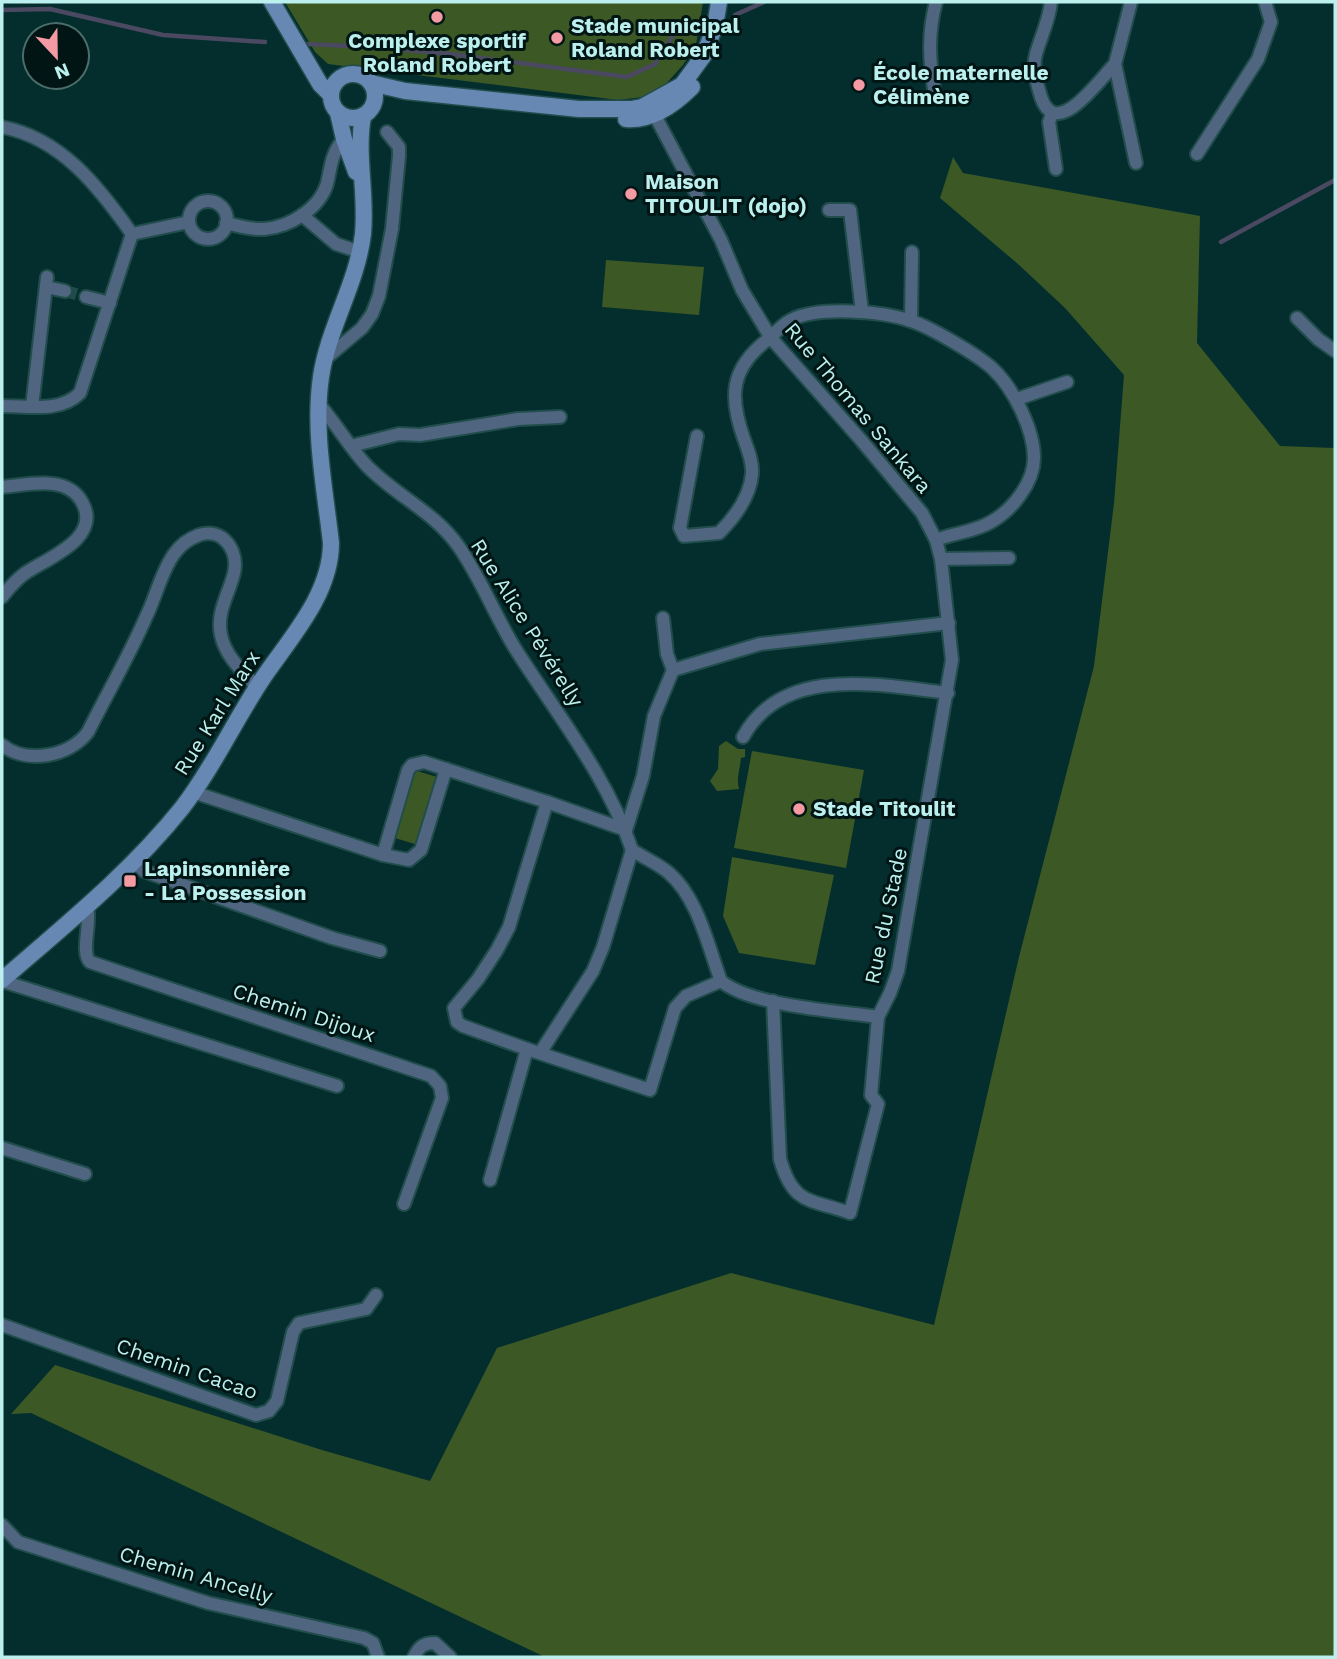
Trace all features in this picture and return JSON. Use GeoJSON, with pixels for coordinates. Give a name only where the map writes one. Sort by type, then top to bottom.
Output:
{"type":"FeatureCollection","features":[{"type":"Feature","properties":{"kind":"main road"},"geometry":{"type":"LineString","coordinates":[[272,2],[310,67],[333,88],[332,105],[338,113],[344,139],[362,183]]}},
{"type":"Feature","properties":{"kind":"main road"},"geometry":{"type":"LineString","coordinates":[[652,109],[682,85],[704,55],[715,26],[719,2]]}},
{"type":"Feature","properties":{"kind":"main road"},"geometry":{"type":"LineString","coordinates":[[333,88],[347,75],[354,74],[371,83],[405,91],[579,109],[631,120],[681,98],[697,82],[709,62],[722,30],[727,2]]}},
{"type":"Feature","properties":{"kind":"main road"},"geometry":{"type":"LineString","coordinates":[[338,113],[351,118],[368,113],[374,102],[371,83]]}},
{"type":"Feature","properties":{"kind":"main road"},"geometry":{"type":"LineString","coordinates":[[374,102],[405,91]]}},
{"type":"Feature","properties":{"kind":"main road","name":"Rue Karl Marx"},"geometry":{"type":"LineString","coordinates":[[2,980],[135,863],[193,792],[257,687],[315,601],[331,561],[318,403],[324,360],[356,272],[360,253],[364,215],[359,150],[363,116]]}},
{"type":"Feature","properties":{"kind":"street"},"geometry":{"type":"LineString","coordinates":[[934,89],[929,51],[936,2]]}},
{"type":"Feature","properties":{"kind":"street"},"geometry":{"type":"LineString","coordinates":[[1051,2],[1050,14],[1035,55],[1035,71],[1045,109],[1059,115],[1069,110],[1115,64]]}},
{"type":"Feature","properties":{"kind":"street"},"geometry":{"type":"LineString","coordinates":[[1131,2],[1115,64],[1136,163]]}},
{"type":"Feature","properties":{"kind":"street"},"geometry":{"type":"LineString","coordinates":[[1197,154],[1258,59],[1271,22],[1265,2]]}},
{"type":"Feature","properties":{"kind":"street","name":"Rue Thomas Sankara"},"geometry":{"type":"LineString","coordinates":[[652,109],[721,240],[742,290],[771,338],[922,513],[936,540],[941,559],[949,623]]}},
{"type":"Feature","properties":{"kind":"street"},"geometry":{"type":"LineString","coordinates":[[1052,114],[1049,122],[1056,169]]}},
{"type":"Feature","properties":{"kind":"street"},"geometry":{"type":"LineString","coordinates":[[2,127],[22,131],[58,150],[89,178],[132,234]]}},
{"type":"Feature","properties":{"kind":"street"},"geometry":{"type":"LineString","coordinates":[[324,360],[362,328],[372,314],[379,296],[392,229],[399,156],[399,147],[387,132]]}},
{"type":"Feature","properties":{"kind":"street"},"geometry":{"type":"LineString","coordinates":[[226,223],[262,229],[278,227],[302,215],[321,197],[332,155],[344,139]]}},
{"type":"Feature","properties":{"kind":"street"},"geometry":{"type":"LineString","coordinates":[[213,202],[221,206],[226,214],[226,223],[218,236],[203,238],[196,235],[189,222],[190,213],[196,205],[213,202]]}},
{"type":"Feature","properties":{"kind":"street"},"geometry":{"type":"LineString","coordinates":[[829,210],[850,210],[862,312]]}},
{"type":"Feature","properties":{"kind":"street"},"geometry":{"type":"LineString","coordinates":[[302,215],[315,229],[336,244],[360,253]]}},
{"type":"Feature","properties":{"kind":"street"},"geometry":{"type":"LineString","coordinates":[[132,234],[189,222]]}},
{"type":"Feature","properties":{"kind":"street"},"geometry":{"type":"LineString","coordinates":[[2,406],[61,405],[72,401],[80,393],[132,234]]}},
{"type":"Feature","properties":{"kind":"street"},"geometry":{"type":"LineString","coordinates":[[911,321],[912,252]]}},
{"type":"Feature","properties":{"kind":"street"},"geometry":{"type":"LineString","coordinates":[[32,407],[47,282],[65,291]]}},
{"type":"Feature","properties":{"kind":"street"},"geometry":{"type":"LineString","coordinates":[[86,297],[110,303]]}},
{"type":"Feature","properties":{"kind":"street"},"geometry":{"type":"LineString","coordinates":[[697,436],[680,528],[684,536],[719,533],[728,524],[750,486],[751,458],[737,418],[735,391],[744,361],[790,320],[825,312],[862,312],[911,321],[993,369],[1017,399],[1034,458],[1031,476],[1023,490],[1014,503],[993,521],[970,531],[936,540]]}},
{"type":"Feature","properties":{"kind":"street"},"geometry":{"type":"LineString","coordinates":[[1297,318],[1335,351]]}},
{"type":"Feature","properties":{"kind":"street"},"geometry":{"type":"LineString","coordinates":[[1017,399],[1067,382]]}},
{"type":"Feature","properties":{"kind":"street","name":"Rue Alice Pévérelly"},"geometry":{"type":"LineString","coordinates":[[318,403],[368,467],[421,508],[441,526],[458,547],[503,630],[591,764],[626,830],[632,850]]}},
{"type":"Feature","properties":{"kind":"street"},"geometry":{"type":"LineString","coordinates":[[351,446],[399,434],[420,435],[518,419],[560,417]]}},
{"type":"Feature","properties":{"kind":"street"},"geometry":{"type":"LineString","coordinates":[[2,487],[52,482],[71,489],[82,500],[85,521],[80,534],[69,547],[12,583],[2,597]]}},
{"type":"Feature","properties":{"kind":"street"},"geometry":{"type":"LineString","coordinates":[[2,744],[22,754],[47,755],[67,750],[80,743],[146,618],[170,559],[179,547],[190,539],[206,533],[220,535],[230,544],[234,557],[234,572],[221,612],[221,638],[238,667],[257,687]]}},
{"type":"Feature","properties":{"kind":"street"},"geometry":{"type":"LineString","coordinates":[[941,559],[1009,558]]}},
{"type":"Feature","properties":{"kind":"street"},"geometry":{"type":"LineString","coordinates":[[383,855],[408,770],[412,765],[424,762],[626,830],[643,776],[654,716],[673,670],[667,654],[663,618]]}},
{"type":"Feature","properties":{"kind":"street"},"geometry":{"type":"LineString","coordinates":[[673,670],[760,644],[949,623]]}},
{"type":"Feature","properties":{"kind":"street","name":"Rue du Stade"},"geometry":{"type":"LineString","coordinates":[[721,981],[728,987],[774,1002],[878,1017],[898,971],[952,660],[949,623]]}},
{"type":"Feature","properties":{"kind":"street"},"geometry":{"type":"LineString","coordinates":[[743,737],[753,720],[768,707],[793,693],[817,686],[867,684],[947,693]]}},
{"type":"Feature","properties":{"kind":"street"},"geometry":{"type":"LineString","coordinates":[[193,792],[383,855],[409,859],[421,850],[446,769]]}},
{"type":"Feature","properties":{"kind":"street"},"geometry":{"type":"LineString","coordinates":[[490,1180],[533,1051],[593,971],[603,947],[632,850],[670,874],[684,892],[697,916],[721,981],[686,996],[675,1008],[650,1090],[533,1051],[463,1027],[457,1022],[454,1008],[457,1002],[477,980],[509,927],[547,802]]}},
{"type":"Feature","properties":{"kind":"street"},"geometry":{"type":"LineString","coordinates":[[135,863],[144,871],[332,938],[380,951]]}},
{"type":"Feature","properties":{"kind":"street","name":"Chemin Dijoux"},"geometry":{"type":"LineString","coordinates":[[87,905],[90,920],[85,952],[90,962],[431,1076],[440,1086],[442,1098],[404,1203]]}},
{"type":"Feature","properties":{"kind":"street","name":"Rue Karl Marx"},"geometry":{"type":"LineString","coordinates":[[2,980],[337,1086]]}},
{"type":"Feature","properties":{"kind":"street"},"geometry":{"type":"LineString","coordinates":[[774,1002],[779,1159],[785,1179],[800,1196],[850,1213],[878,1104],[870,1095],[878,1017]]}},
{"type":"Feature","properties":{"kind":"street"},"geometry":{"type":"LineString","coordinates":[[2,1148],[85,1174]]}},
{"type":"Feature","properties":{"kind":"street","name":"Chemin Cacao"},"geometry":{"type":"LineString","coordinates":[[2,1325],[256,1415],[269,1411],[277,1401],[293,1332],[299,1323],[366,1309],[376,1295]]}},
{"type":"Feature","properties":{"kind":"street","name":"Chemin Ancelly"},"geometry":{"type":"LineString","coordinates":[[2,1525],[18,1542],[208,1603],[364,1638],[373,1643],[378,1657]]}},
{"type":"Feature","properties":{"kind":"street"},"geometry":{"type":"LineString","coordinates":[[414,1657],[419,1647],[428,1643],[435,1643],[450,1657]]}},
{"type":"Feature","properties":{"kind":"green space"},"geometry":{"type":"Polygon","coordinates":[[[285,2],[703,2],[696,45],[683,65],[664,86],[643,97],[618,100],[328,64],[315,52],[285,2]]]}},
{"type":"Feature","properties":{"kind":"green space"},"geometry":{"type":"Polygon","coordinates":[[[953,157],[963,173],[1200,216],[1197,343],[1280,446],[1335,448],[1335,1657],[545,1657],[31,1413],[11,1414],[55,1365],[322,1450],[430,1481],[497,1348],[731,1273],[934,1325],[1019,957],[1094,666],[1114,503],[1124,375],[1065,308],[940,198],[953,157]]]}},
{"type":"Feature","properties":{"kind":"green space"},"geometry":{"type":"Polygon","coordinates":[[[606,260],[704,267],[699,315],[602,307],[606,260]]]}},
{"type":"Feature","properties":{"kind":"green space"},"geometry":{"type":"Polygon","coordinates":[[[726,741],[738,749],[745,749],[745,757],[741,758],[739,789],[717,791],[710,781],[718,769],[719,746],[726,741]]]}},
{"type":"Feature","properties":{"kind":"green space","name":"Stade Titoulit"},"geometry":{"type":"Polygon","coordinates":[[[752,751],[864,770],[846,868],[734,848],[752,751]]]}},
{"type":"Feature","properties":{"kind":"green space"},"geometry":{"type":"Polygon","coordinates":[[[414,770],[437,777],[418,845],[395,838],[414,770]]]}},
{"type":"Feature","properties":{"kind":"green space"},"geometry":{"type":"Polygon","coordinates":[[[732,857],[834,875],[815,965],[739,953],[723,916],[732,857]]]}},
{"type":"Feature","properties":{"kind":"waterway"},"geometry":{"type":"LineString","coordinates":[[735,15],[764,2]]}},
{"type":"Feature","properties":{"kind":"waterway"},"geometry":{"type":"LineString","coordinates":[[2,10],[50,9],[163,35],[265,42]]}},
{"type":"Feature","properties":{"kind":"waterway"},"geometry":{"type":"LineString","coordinates":[[306,44],[450,54],[627,77],[655,64],[674,34],[692,22]]}},
{"type":"Feature","properties":{"kind":"waterway"},"geometry":{"type":"LineString","coordinates":[[1221,242],[1335,180]]}},
{"type":"Feature","properties":{"kind":"tunnel"},"geometry":{"type":"LineString","coordinates":[[65,291],[86,297]]}},
{"type":"Feature","properties":{"kind":"place","name":"Complexe sportif Roland Robert"},"geometry":{"type":"Point","coordinates":[437,17]}},
{"type":"Feature","properties":{"kind":"place","name":"Stade municipal Roland Robert"},"geometry":{"type":"Point","coordinates":[557,38]}},
{"type":"Feature","properties":{"kind":"place","name":"École maternelle Célimène"},"geometry":{"type":"Point","coordinates":[859,85]}},
{"type":"Feature","properties":{"kind":"place","name":"Maison TITOULIT (dojo)"},"geometry":{"type":"Point","coordinates":[631,194]}},
{"type":"Feature","properties":{"kind":"place","name":"Stade Titoulit"},"geometry":{"type":"Point","coordinates":[799,809]}},
{"type":"Feature","properties":{"kind":"place","name":"Lapinsonnière - La Possession"},"geometry":{"type":"Point","coordinates":[130,881]}}]}
